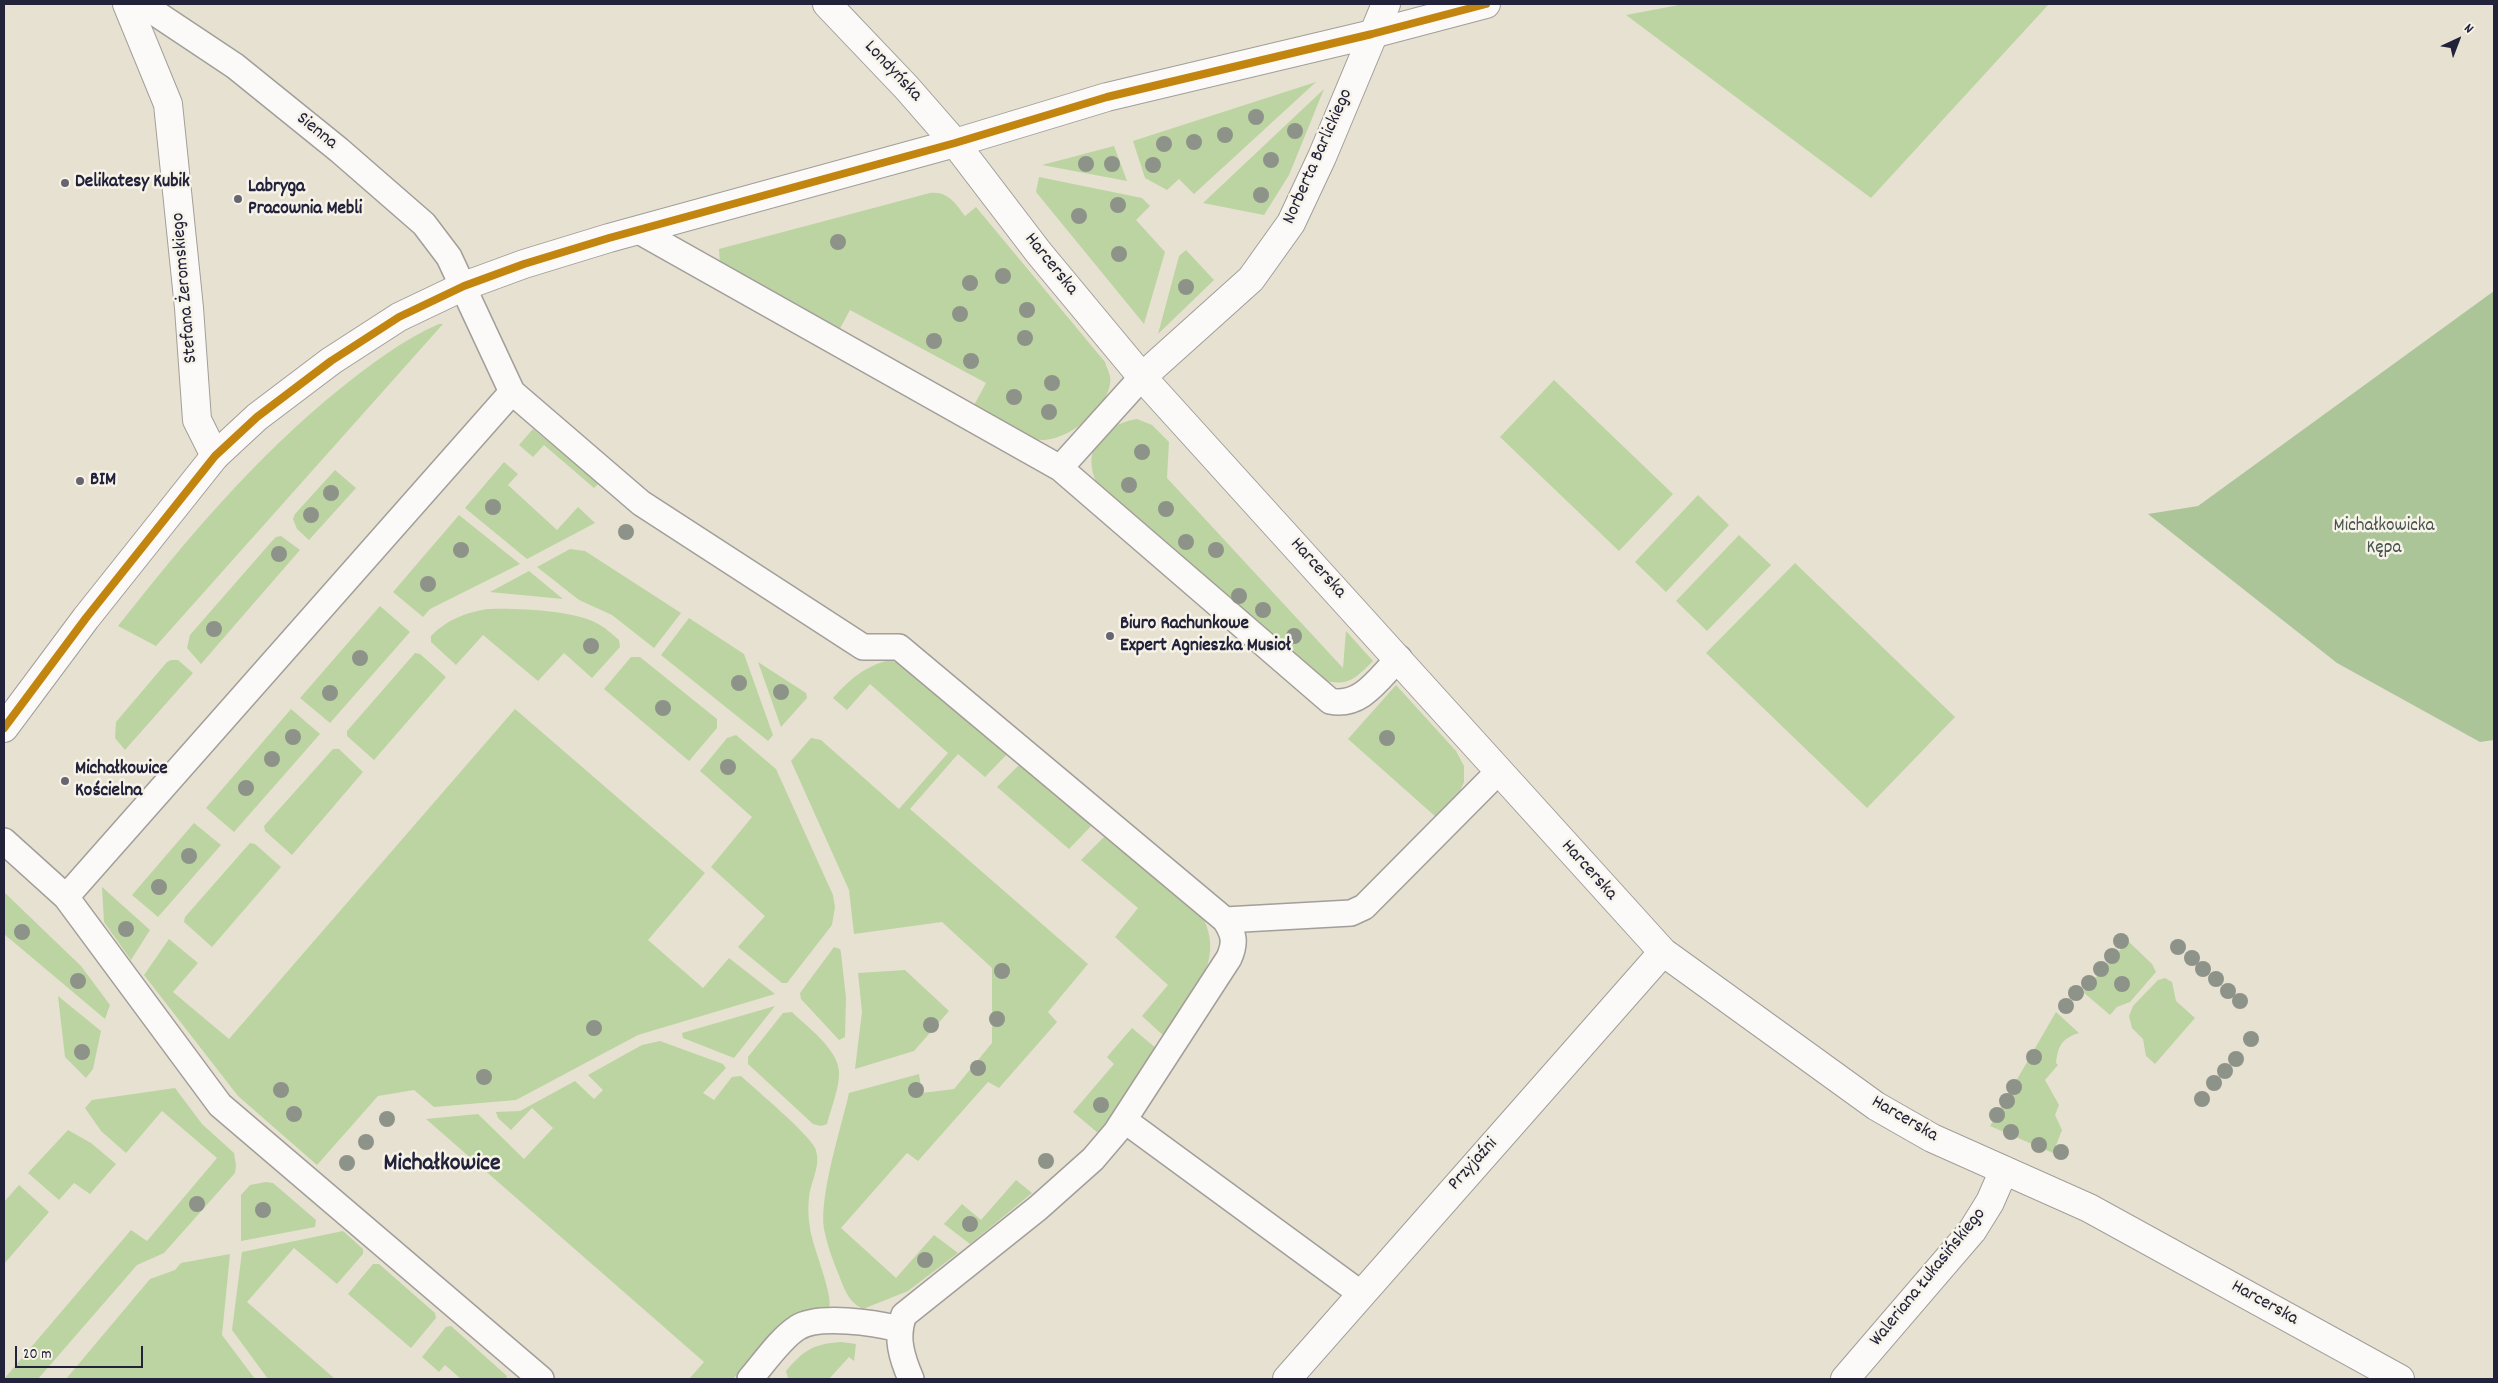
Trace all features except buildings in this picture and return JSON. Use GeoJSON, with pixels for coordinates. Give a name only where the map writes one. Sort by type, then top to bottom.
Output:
{"type":"FeatureCollection","features":[{"type":"Feature","properties":{"kind":"street","name":"Stefana Żeromskiego"},"geometry":{"type":"LineString","coordinates":[[127,4],[168,104],[189,308],[197,420],[215,456]]}},
{"type":"Feature","properties":{"kind":"street","name":"Londyńska"},"geometry":{"type":"LineString","coordinates":[[827,4],[907,88],[955,142]]}},
{"type":"Feature","properties":{"kind":"street","name":"Norberta Barlickiego"},"geometry":{"type":"LineString","coordinates":[[1142,377],[1250,278],[1288,228],[1322,157],[1386,4]]}},
{"type":"Feature","properties":{"kind":"street"},"geometry":{"type":"LineString","coordinates":[[4,728],[86,618],[215,456],[257,417],[331,361],[399,317],[464,286],[524,264],[639,230],[1107,98],[1372,34],[1486,4]]}},
{"type":"Feature","properties":{"kind":"street","name":"Harcerska"},"geometry":{"type":"LineString","coordinates":[[955,142],[1038,253],[1142,377],[1663,952],[1876,1106],[1932,1138],[2066,1196],[2400,1379]]}},
{"type":"Feature","properties":{"kind":"street","name":"Przyjaźni"},"geometry":{"type":"LineString","coordinates":[[1287,1379],[1360,1293],[1663,952]]}},
{"type":"Feature","properties":{"kind":"street","name":"Waleriana Łukasińskiego"},"geometry":{"type":"LineString","coordinates":[[1845,1379],[1972,1231],[1990,1202],[2004,1170]]}},
{"type":"Feature","properties":{"kind":"lane","name":"Sienna"},"geometry":{"type":"LineString","coordinates":[[142,4],[234,66],[339,150],[424,224],[449,257],[512,392]]}},
{"type":"Feature","properties":{"kind":"lane"},"geometry":{"type":"LineString","coordinates":[[639,230],[1060,468],[1330,701],[1342,704],[1354,701],[1368,690],[1398,658]]}},
{"type":"Feature","properties":{"kind":"lane"},"geometry":{"type":"LineString","coordinates":[[1060,468],[1142,377]]}},
{"type":"Feature","properties":{"kind":"lane"},"geometry":{"type":"LineString","coordinates":[[66,897],[512,392],[649,508],[863,647],[899,647],[1225,920],[1234,934],[1234,946],[1229,958],[1124,1120],[1093,1159],[1038,1208],[904,1315],[899,1329],[899,1344],[911,1379]]}},
{"type":"Feature","properties":{"kind":"lane"},"geometry":{"type":"LineString","coordinates":[[1225,920],[1351,914],[1364,906],[1498,772]]}},
{"type":"Feature","properties":{"kind":"lane"},"geometry":{"type":"LineString","coordinates":[[4,841],[66,897],[220,1105],[541,1379]]}},
{"type":"Feature","properties":{"kind":"lane"},"geometry":{"type":"LineString","coordinates":[[1124,1120],[1360,1293]]}},
{"type":"Feature","properties":{"kind":"lane"},"geometry":{"type":"LineString","coordinates":[[750,1379],[795,1329],[806,1323],[879,1324],[899,1329]]}},
{"type":"Feature","properties":{"kind":"green space"},"geometry":{"type":"Polygon","coordinates":[[[1684,4],[2049,4],[1871,198],[1626,15],[1684,4]]]}},
{"type":"Feature","properties":{"kind":"green space"},"geometry":{"type":"Polygon","coordinates":[[[1316,82],[1194,194],[1179,179],[1167,190],[1145,178],[1133,141],[1316,82]]]}},
{"type":"Feature","properties":{"kind":"green space"},"geometry":{"type":"Polygon","coordinates":[[[1324,89],[1289,175],[1264,215],[1203,203],[1324,89]]]}},
{"type":"Feature","properties":{"kind":"green space"},"geometry":{"type":"Polygon","coordinates":[[[1114,146],[1127,181],[1042,165],[1114,146]]]}},
{"type":"Feature","properties":{"kind":"green space"},"geometry":{"type":"Polygon","coordinates":[[[1039,177],[1142,198],[1150,206],[1136,220],[1165,252],[1144,324],[1036,192],[1039,177]]]}},
{"type":"Feature","properties":{"kind":"green space"},"geometry":{"type":"Polygon","coordinates":[[[930,193],[946,196],[954,202],[965,216],[976,207],[1105,362],[1110,376],[1109,387],[1104,399],[1096,411],[1072,430],[1059,437],[1046,440],[1035,439],[1021,433],[973,407],[986,383],[850,310],[837,334],[720,265],[719,249],[930,193]]]}},
{"type":"Feature","properties":{"kind":"green space"},"geometry":{"type":"Polygon","coordinates":[[[1186,250],[1214,280],[1158,334],[1179,256],[1186,250]]]}},
{"type":"Feature","properties":{"kind":"green space","name":"Michałkowicka Kępa"},"geometry":{"type":"Polygon","coordinates":[[[2494,291],[2494,740],[2480,742],[2337,663],[2148,514],[2198,506],[2494,291]]]}},
{"type":"Feature","properties":{"kind":"green space"},"geometry":{"type":"Polygon","coordinates":[[[439,324],[443,324],[156,646],[118,626],[196,531],[279,442],[364,370],[401,345],[439,324]]]}},
{"type":"Feature","properties":{"kind":"green space"},"geometry":{"type":"Polygon","coordinates":[[[1554,380],[1673,494],[1619,551],[1500,437],[1554,380]]]}},
{"type":"Feature","properties":{"kind":"green space"},"geometry":{"type":"Polygon","coordinates":[[[1137,419],[1152,425],[1169,442],[1167,478],[1343,668],[1346,631],[1373,661],[1361,673],[1344,682],[1329,682],[1320,679],[1098,486],[1091,462],[1097,442],[1113,427],[1137,419]]]}},
{"type":"Feature","properties":{"kind":"green space"},"geometry":{"type":"Polygon","coordinates":[[[533,429],[599,483],[594,488],[544,445],[533,457],[519,445],[533,429]]]}},
{"type":"Feature","properties":{"kind":"green space"},"geometry":{"type":"Polygon","coordinates":[[[504,462],[518,474],[508,485],[557,530],[578,507],[595,523],[527,559],[465,508],[504,462]]]}},
{"type":"Feature","properties":{"kind":"green space"},"geometry":{"type":"Polygon","coordinates":[[[335,470],[356,488],[309,540],[297,529],[293,519],[295,514],[335,470]]]}},
{"type":"Feature","properties":{"kind":"green space"},"geometry":{"type":"Polygon","coordinates":[[[1698,495],[1729,525],[1666,592],[1635,562],[1698,495]]]}},
{"type":"Feature","properties":{"kind":"green space"},"geometry":{"type":"Polygon","coordinates":[[[459,515],[520,564],[430,609],[423,617],[393,592],[459,515]]]}},
{"type":"Feature","properties":{"kind":"green space"},"geometry":{"type":"Polygon","coordinates":[[[1739,535],[1771,565],[1707,631],[1676,601],[1739,535]]]}},
{"type":"Feature","properties":{"kind":"green space"},"geometry":{"type":"Polygon","coordinates":[[[281,536],[300,550],[201,664],[187,648],[190,635],[272,541],[276,537],[281,536]]]}},
{"type":"Feature","properties":{"kind":"green space"},"geometry":{"type":"Polygon","coordinates":[[[570,549],[585,551],[681,613],[654,648],[612,615],[579,600],[537,567],[570,549]]]}},
{"type":"Feature","properties":{"kind":"green space"},"geometry":{"type":"Polygon","coordinates":[[[1795,563],[1955,717],[1867,808],[1706,653],[1795,563]]]}},
{"type":"Feature","properties":{"kind":"green space"},"geometry":{"type":"Polygon","coordinates":[[[529,571],[563,599],[490,592],[529,571]]]}},
{"type":"Feature","properties":{"kind":"green space"},"geometry":{"type":"Polygon","coordinates":[[[380,606],[410,632],[330,723],[300,698],[380,606]]]}},
{"type":"Feature","properties":{"kind":"green space"},"geometry":{"type":"Polygon","coordinates":[[[488,609],[546,611],[577,616],[605,628],[619,640],[620,647],[592,678],[564,653],[538,681],[483,635],[456,665],[431,642],[431,636],[450,621],[464,615],[488,609]]]}},
{"type":"Feature","properties":{"kind":"green space"},"geometry":{"type":"Polygon","coordinates":[[[689,618],[744,654],[773,735],[768,741],[661,655],[689,618]]]}},
{"type":"Feature","properties":{"kind":"green space"},"geometry":{"type":"Polygon","coordinates":[[[415,653],[420,654],[446,677],[374,760],[347,736],[347,731],[415,653]]]}},
{"type":"Feature","properties":{"kind":"green space"},"geometry":{"type":"Polygon","coordinates":[[[631,657],[640,657],[717,719],[717,728],[689,761],[604,689],[631,657]]]}},
{"type":"Feature","properties":{"kind":"green space"},"geometry":{"type":"Polygon","coordinates":[[[178,660],[193,673],[125,750],[115,738],[116,722],[167,662],[178,660]]]}},
{"type":"Feature","properties":{"kind":"green space"},"geometry":{"type":"Polygon","coordinates":[[[890,660],[903,665],[1011,750],[985,777],[958,754],[910,809],[1088,964],[1048,1012],[1057,1022],[999,1088],[988,1082],[918,1161],[907,1153],[841,1228],[896,1278],[934,1235],[958,1253],[908,1291],[863,1309],[854,1303],[845,1289],[832,1257],[824,1229],[823,1215],[836,1143],[849,1093],[919,1074],[922,1093],[954,1089],[992,1043],[992,968],[942,922],[854,934],[849,890],[791,761],[811,738],[821,740],[899,809],[948,753],[870,684],[847,710],[833,698],[858,674],[890,660]]]}},
{"type":"Feature","properties":{"kind":"green space"},"geometry":{"type":"Polygon","coordinates":[[[758,662],[806,693],[807,698],[781,727],[758,662]]]}},
{"type":"Feature","properties":{"kind":"green space"},"geometry":{"type":"Polygon","coordinates":[[[1396,685],[1456,751],[1464,766],[1464,782],[1460,791],[1436,817],[1348,739],[1396,685]]]}},
{"type":"Feature","properties":{"kind":"green space"},"geometry":{"type":"Polygon","coordinates":[[[291,709],[320,734],[234,832],[206,808],[291,709]]]}},
{"type":"Feature","properties":{"kind":"green space"},"geometry":{"type":"Polygon","coordinates":[[[515,709],[705,873],[648,940],[703,988],[729,958],[775,994],[638,1035],[516,1100],[434,1107],[414,1090],[378,1096],[317,1165],[238,1096],[144,975],[169,939],[198,963],[173,992],[229,1039],[515,709]]]}},
{"type":"Feature","properties":{"kind":"green space"},"geometry":{"type":"Polygon","coordinates":[[[736,735],[776,769],[833,895],[835,907],[832,925],[787,983],[782,983],[738,947],[765,916],[711,867],[752,817],[700,771],[727,738],[736,735]]]}},
{"type":"Feature","properties":{"kind":"green space"},"geometry":{"type":"Polygon","coordinates":[[[333,749],[339,749],[363,772],[292,855],[265,831],[264,826],[333,749]]]}},
{"type":"Feature","properties":{"kind":"green space"},"geometry":{"type":"Polygon","coordinates":[[[1023,761],[1096,821],[1069,849],[997,787],[1023,761]]]}},
{"type":"Feature","properties":{"kind":"green space"},"geometry":{"type":"Polygon","coordinates":[[[194,823],[221,845],[158,917],[132,895],[194,823]]]}},
{"type":"Feature","properties":{"kind":"green space"},"geometry":{"type":"Polygon","coordinates":[[[1108,833],[1201,914],[1208,931],[1210,947],[1208,963],[1202,978],[1165,1037],[1142,1016],[1168,985],[1115,937],[1138,908],[1081,860],[1108,833]]]}},
{"type":"Feature","properties":{"kind":"green space"},"geometry":{"type":"Polygon","coordinates":[[[250,843],[255,844],[281,867],[212,947],[184,922],[185,917],[250,843]]]}},
{"type":"Feature","properties":{"kind":"green space"},"geometry":{"type":"Polygon","coordinates":[[[102,887],[150,930],[131,960],[104,922],[102,887]]]}},
{"type":"Feature","properties":{"kind":"green space"},"geometry":{"type":"Polygon","coordinates":[[[4,892],[81,966],[110,1005],[105,1019],[4,934],[4,892]]]}},
{"type":"Feature","properties":{"kind":"green space"},"geometry":{"type":"Polygon","coordinates":[[[2128,941],[2152,964],[2156,972],[2130,1002],[2117,1007],[2110,1015],[2083,992],[2128,941]]]}},
{"type":"Feature","properties":{"kind":"green space"},"geometry":{"type":"Polygon","coordinates":[[[834,947],[840,949],[841,953],[846,998],[845,1037],[839,1040],[801,999],[800,993],[834,947]]]}},
{"type":"Feature","properties":{"kind":"green space"},"geometry":{"type":"Polygon","coordinates":[[[905,970],[949,1011],[914,1051],[855,1069],[862,1012],[858,973],[905,970]]]}},
{"type":"Feature","properties":{"kind":"green space"},"geometry":{"type":"Polygon","coordinates":[[[2165,978],[2172,982],[2176,1001],[2195,1018],[2155,1064],[2146,1056],[2143,1039],[2132,1028],[2129,1016],[2133,1006],[2158,980],[2165,978]]]}},
{"type":"Feature","properties":{"kind":"green space"},"geometry":{"type":"Polygon","coordinates":[[[58,996],[101,1031],[93,1069],[86,1078],[65,1057],[58,996]]]}},
{"type":"Feature","properties":{"kind":"green space"},"geometry":{"type":"Polygon","coordinates":[[[775,1006],[734,1058],[683,1038],[682,1033],[775,1006]]]}},
{"type":"Feature","properties":{"kind":"green space"},"geometry":{"type":"Polygon","coordinates":[[[792,1012],[820,1038],[837,1062],[839,1077],[837,1091],[827,1124],[821,1126],[813,1124],[748,1064],[748,1057],[783,1013],[792,1012]]]}},
{"type":"Feature","properties":{"kind":"green space"},"geometry":{"type":"Polygon","coordinates":[[[2056,1012],[2079,1033],[2069,1037],[2062,1044],[2057,1057],[2056,1063],[2058,1065],[2045,1080],[2059,1105],[2055,1115],[2062,1130],[2053,1153],[1990,1126],[2056,1012]]]}},
{"type":"Feature","properties":{"kind":"green space"},"geometry":{"type":"Polygon","coordinates":[[[1132,1028],[1157,1049],[1121,1105],[1098,1133],[1073,1112],[1114,1064],[1107,1057],[1132,1028]]]}},
{"type":"Feature","properties":{"kind":"green space"},"geometry":{"type":"Polygon","coordinates":[[[660,1041],[723,1064],[726,1068],[703,1093],[714,1100],[732,1077],[741,1076],[803,1132],[815,1148],[817,1154],[817,1166],[809,1197],[809,1224],[826,1282],[830,1302],[829,1309],[782,1325],[733,1379],[689,1379],[704,1362],[426,1119],[478,1114],[524,1159],[553,1128],[532,1108],[511,1130],[498,1118],[496,1112],[520,1111],[575,1081],[594,1099],[603,1090],[588,1075],[642,1045],[660,1041]]]}},
{"type":"Feature","properties":{"kind":"green space"},"geometry":{"type":"Polygon","coordinates":[[[175,1088],[202,1124],[234,1153],[235,1173],[164,1253],[137,1265],[38,1379],[4,1379],[131,1230],[147,1241],[217,1158],[162,1111],[126,1153],[101,1131],[85,1108],[92,1100],[175,1088]]]}},
{"type":"Feature","properties":{"kind":"green space"},"geometry":{"type":"Polygon","coordinates":[[[68,1130],[91,1143],[116,1164],[90,1194],[74,1183],[59,1200],[28,1173],[68,1130]]]}},
{"type":"Feature","properties":{"kind":"green space"},"geometry":{"type":"Polygon","coordinates":[[[1016,1180],[1032,1193],[970,1244],[944,1224],[962,1204],[981,1220],[1016,1180]]]}},
{"type":"Feature","properties":{"kind":"green space"},"geometry":{"type":"Polygon","coordinates":[[[266,1182],[273,1183],[316,1220],[315,1227],[241,1241],[241,1195],[250,1185],[266,1182]]]}},
{"type":"Feature","properties":{"kind":"green space"},"geometry":{"type":"Polygon","coordinates":[[[19,1185],[49,1212],[4,1264],[4,1202],[19,1185]]]}},
{"type":"Feature","properties":{"kind":"green space"},"geometry":{"type":"Polygon","coordinates":[[[343,1231],[363,1249],[363,1254],[337,1284],[294,1248],[247,1302],[335,1379],[268,1379],[232,1330],[242,1252],[343,1231]]]}},
{"type":"Feature","properties":{"kind":"green space"},"geometry":{"type":"Polygon","coordinates":[[[230,1254],[222,1335],[255,1379],[66,1379],[150,1279],[175,1270],[181,1263],[230,1254]]]}},
{"type":"Feature","properties":{"kind":"green space"},"geometry":{"type":"Polygon","coordinates":[[[373,1264],[379,1264],[435,1313],[436,1318],[411,1348],[348,1294],[373,1264]]]}},
{"type":"Feature","properties":{"kind":"green space"},"geometry":{"type":"Polygon","coordinates":[[[451,1326],[507,1376],[506,1379],[461,1379],[445,1365],[439,1372],[422,1357],[446,1327],[451,1326]]]}},
{"type":"Feature","properties":{"kind":"green space"},"geometry":{"type":"Polygon","coordinates":[[[841,1342],[856,1344],[854,1361],[849,1357],[829,1379],[788,1378],[786,1371],[804,1353],[823,1344],[841,1342]]]}},
{"type":"Feature","properties":{"kind":"transit line"},"geometry":{"type":"LineString","coordinates":[[4,728],[86,618],[215,456],[257,417],[331,361],[399,317],[464,286],[524,264],[609,238],[955,143],[1107,97],[1372,34],[1486,4]]}},
{"type":"Feature","properties":{"kind":"place","name":"Delikatesy Kubik"},"geometry":{"type":"Point","coordinates":[65,183]}},
{"type":"Feature","properties":{"kind":"place","name":"Labryga Pracownia Mebli"},"geometry":{"type":"Point","coordinates":[238,199]}},
{"type":"Feature","properties":{"kind":"place","name":"BIM"},"geometry":{"type":"Point","coordinates":[80,481]}},
{"type":"Feature","properties":{"kind":"place","name":"Biuro Rachunkowe Expert Agnieszka Musioł"},"geometry":{"type":"Point","coordinates":[1110,636]}},
{"type":"Feature","properties":{"kind":"place","name":"Michałkowice Kościelna"},"geometry":{"type":"Point","coordinates":[65,781]}},
{"type":"Feature","properties":{"kind":"district","name":"Michałkowice"},"geometry":{"type":"Point","coordinates":[442,1166]}}]}
